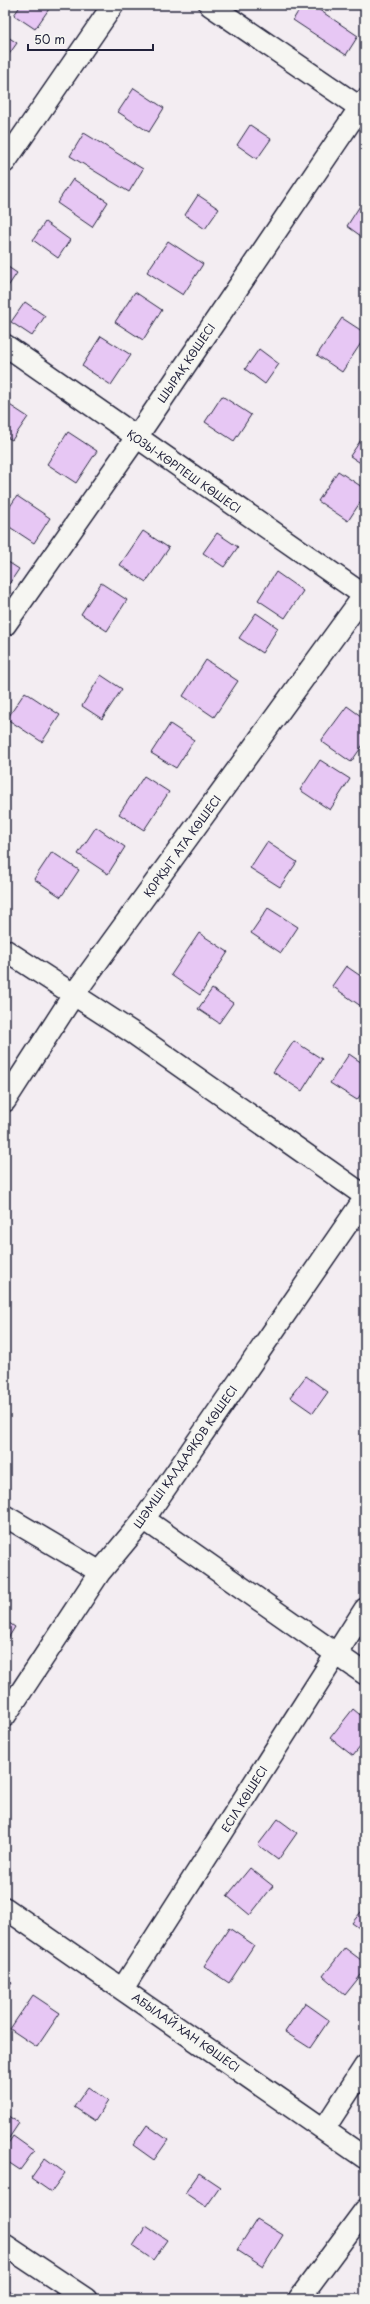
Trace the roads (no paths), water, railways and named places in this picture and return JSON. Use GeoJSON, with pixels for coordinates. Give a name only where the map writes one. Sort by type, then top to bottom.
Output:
{"type":"FeatureCollection","features":[{"type":"Feature","properties":{"kind":"street"},"geometry":{"type":"LineString","coordinates":[[5,162],[112,5]]}},
{"type":"Feature","properties":{"kind":"street"},"geometry":{"type":"LineString","coordinates":[[210,5],[363,106]]}},
{"type":"Feature","properties":{"kind":"street","name":"ШЫРАҚ КӨШЕСІ"},"geometry":{"type":"LineString","coordinates":[[5,625],[136,438],[363,106]]}},
{"type":"Feature","properties":{"kind":"street","name":"ҚОЗЫ-КӨРПЕШ КӨШЕСІ"},"geometry":{"type":"LineString","coordinates":[[5,345],[136,438],[365,595]]}},
{"type":"Feature","properties":{"kind":"street","name":"ҚОРҚЫТ АТА КӨШЕСІ"},"geometry":{"type":"LineString","coordinates":[[5,1101],[74,994],[365,595]]}},
{"type":"Feature","properties":{"kind":"street"},"geometry":{"type":"LineString","coordinates":[[5,950],[139,1037],[365,1197]]}},
{"type":"Feature","properties":{"kind":"street","name":"ШӘМШІ ҚАЛДАЯҚОВ КӨШЕСІ"},"geometry":{"type":"LineString","coordinates":[[5,1716],[100,1572],[144,1519],[365,1197]]}},
{"type":"Feature","properties":{"kind":"street"},"geometry":{"type":"LineString","coordinates":[[5,1516],[100,1572]]}},
{"type":"Feature","properties":{"kind":"street"},"geometry":{"type":"LineString","coordinates":[[144,1519],[365,1674]]}},
{"type":"Feature","properties":{"kind":"street","name":"ЕСІЛ КӨШЕСІ"},"geometry":{"type":"LineString","coordinates":[[123,1988],[365,1609]]}},
{"type":"Feature","properties":{"kind":"street","name":"АБЫЛАЙ ХАН КӨШЕСІ"},"geometry":{"type":"LineString","coordinates":[[5,1908],[123,1988],[365,2158]]}},
{"type":"Feature","properties":{"kind":"street"},"geometry":{"type":"LineString","coordinates":[[324,2129],[365,2066]]}},
{"type":"Feature","properties":{"kind":"street"},"geometry":{"type":"LineString","coordinates":[[298,2299],[365,2210]]}},
{"type":"Feature","properties":{"kind":"street"},"geometry":{"type":"LineString","coordinates":[[5,2245],[86,2299]]}}]}
